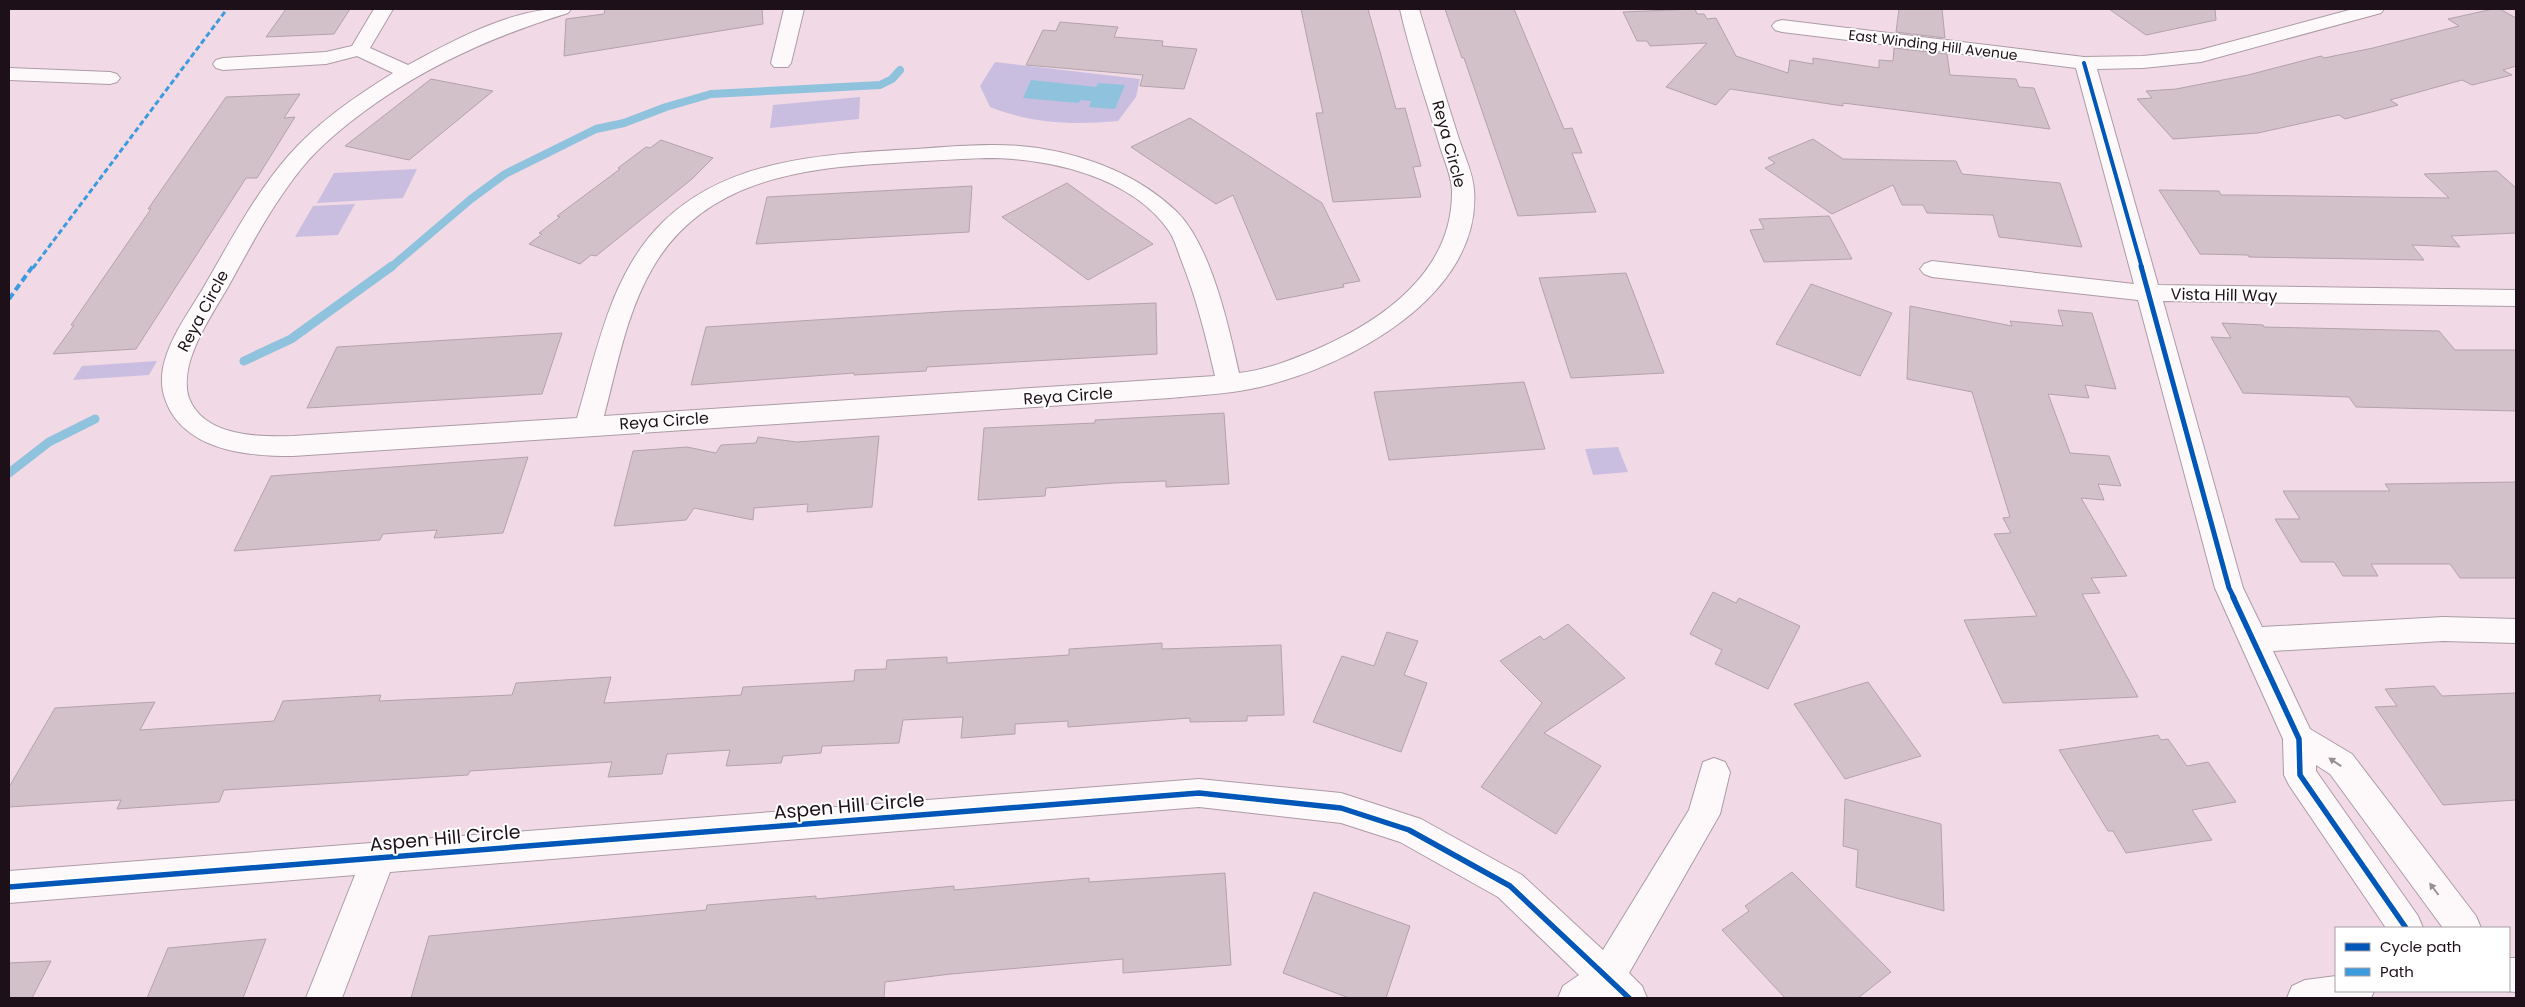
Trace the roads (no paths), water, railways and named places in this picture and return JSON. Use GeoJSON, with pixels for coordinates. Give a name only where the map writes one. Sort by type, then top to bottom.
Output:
{"type":"FeatureCollection","features":[{"type":"Feature","properties":{"kind":"street"},"geometry":{"type":"LineString","coordinates":[[359,50],[384,9]]}},
{"type":"Feature","properties":{"kind":"street","name":"Reya Circle"},"geometry":{"type":"LineString","coordinates":[[561,9],[471,40],[407,72],[359,105],[330,128],[294,163],[276,186],[177,360],[176,398],[190,420],[200,428],[235,441],[269,447],[1109,393],[1228,383],[1280,373],[1350,346],[1380,328],[1425,289],[1457,238],[1463,208],[1462,189],[1409,9]]}},
{"type":"Feature","properties":{"kind":"street"},"geometry":{"type":"LineString","coordinates":[[781,63],[794,9]]}},
{"type":"Feature","properties":{"kind":"street","name":"East Winding Hill Avenue"},"geometry":{"type":"LineString","coordinates":[[1782,26],[2084,63],[2143,62],[2201,56],[2374,9]]}},
{"type":"Feature","properties":{"kind":"street"},"geometry":{"type":"LineString","coordinates":[[223,64],[326,58],[359,50],[407,72]]}},
{"type":"Feature","properties":{"kind":"street"},"geometry":{"type":"LineString","coordinates":[[2084,63],[2088,71],[2230,588],[2299,740],[2300,775],[2405,927]]}},
{"type":"Feature","properties":{"kind":"street"},"geometry":{"type":"LineString","coordinates":[[9,74],[110,78]]}},
{"type":"Feature","properties":{"kind":"street"},"geometry":{"type":"LineString","coordinates":[[588,427],[624,304],[654,246],[673,225],[703,202],[756,177],[798,165],[867,158],[993,151],[1045,156],[1082,165],[1130,188],[1154,203],[1182,230],[1211,305],[1228,383]]}},
{"type":"Feature","properties":{"kind":"street","name":"Vista Hill Way"},"geometry":{"type":"LineString","coordinates":[[1932,269],[2149,293],[2516,298]]}},
{"type":"Feature","properties":{"kind":"street"},"geometry":{"type":"LineString","coordinates":[[2252,640],[2443,629],[2516,631]]}},
{"type":"Feature","properties":{"kind":"street"},"geometry":{"type":"LineString","coordinates":[[2299,740],[2341,764],[2463,927]]}},
{"type":"Feature","properties":{"kind":"street"},"geometry":{"type":"LineString","coordinates":[[1576,998],[1619,987],[1704,814],[1714,772]]}},
{"type":"Feature","properties":{"kind":"street","name":"Aspen Hill Circle"},"geometry":{"type":"LineString","coordinates":[[9,887],[1189,794],[1216,794],[1341,808],[1409,830],[1510,886],[1619,987]]}},
{"type":"Feature","properties":{"kind":"street"},"geometry":{"type":"LineString","coordinates":[[324,998],[378,859]]}},
{"type":"Feature","properties":{"kind":"street"},"geometry":{"type":"LineString","coordinates":[[2305,998],[2349,992]]}},
{"type":"Feature","properties":{"kind":"water"},"geometry":{"type":"Polygon","coordinates":[[[1031,80],[1096,87],[1099,83],[1125,85],[1115,109],[1089,107],[1091,101],[1080,100],[1079,103],[1023,98],[1031,80]]]}},
{"type":"Feature","properties":{"kind":"waterway"},"geometry":{"type":"LineString","coordinates":[[390,268],[471,199],[505,174],[596,129],[624,123],[666,107],[711,94],[880,85],[892,79],[900,70]]}},
{"type":"Feature","properties":{"kind":"waterway"},"geometry":{"type":"LineString","coordinates":[[244,361],[291,339],[392,266]]}},
{"type":"Feature","properties":{"kind":"waterway"},"geometry":{"type":"LineString","coordinates":[[9,473],[49,442],[95,419]]}}]}
